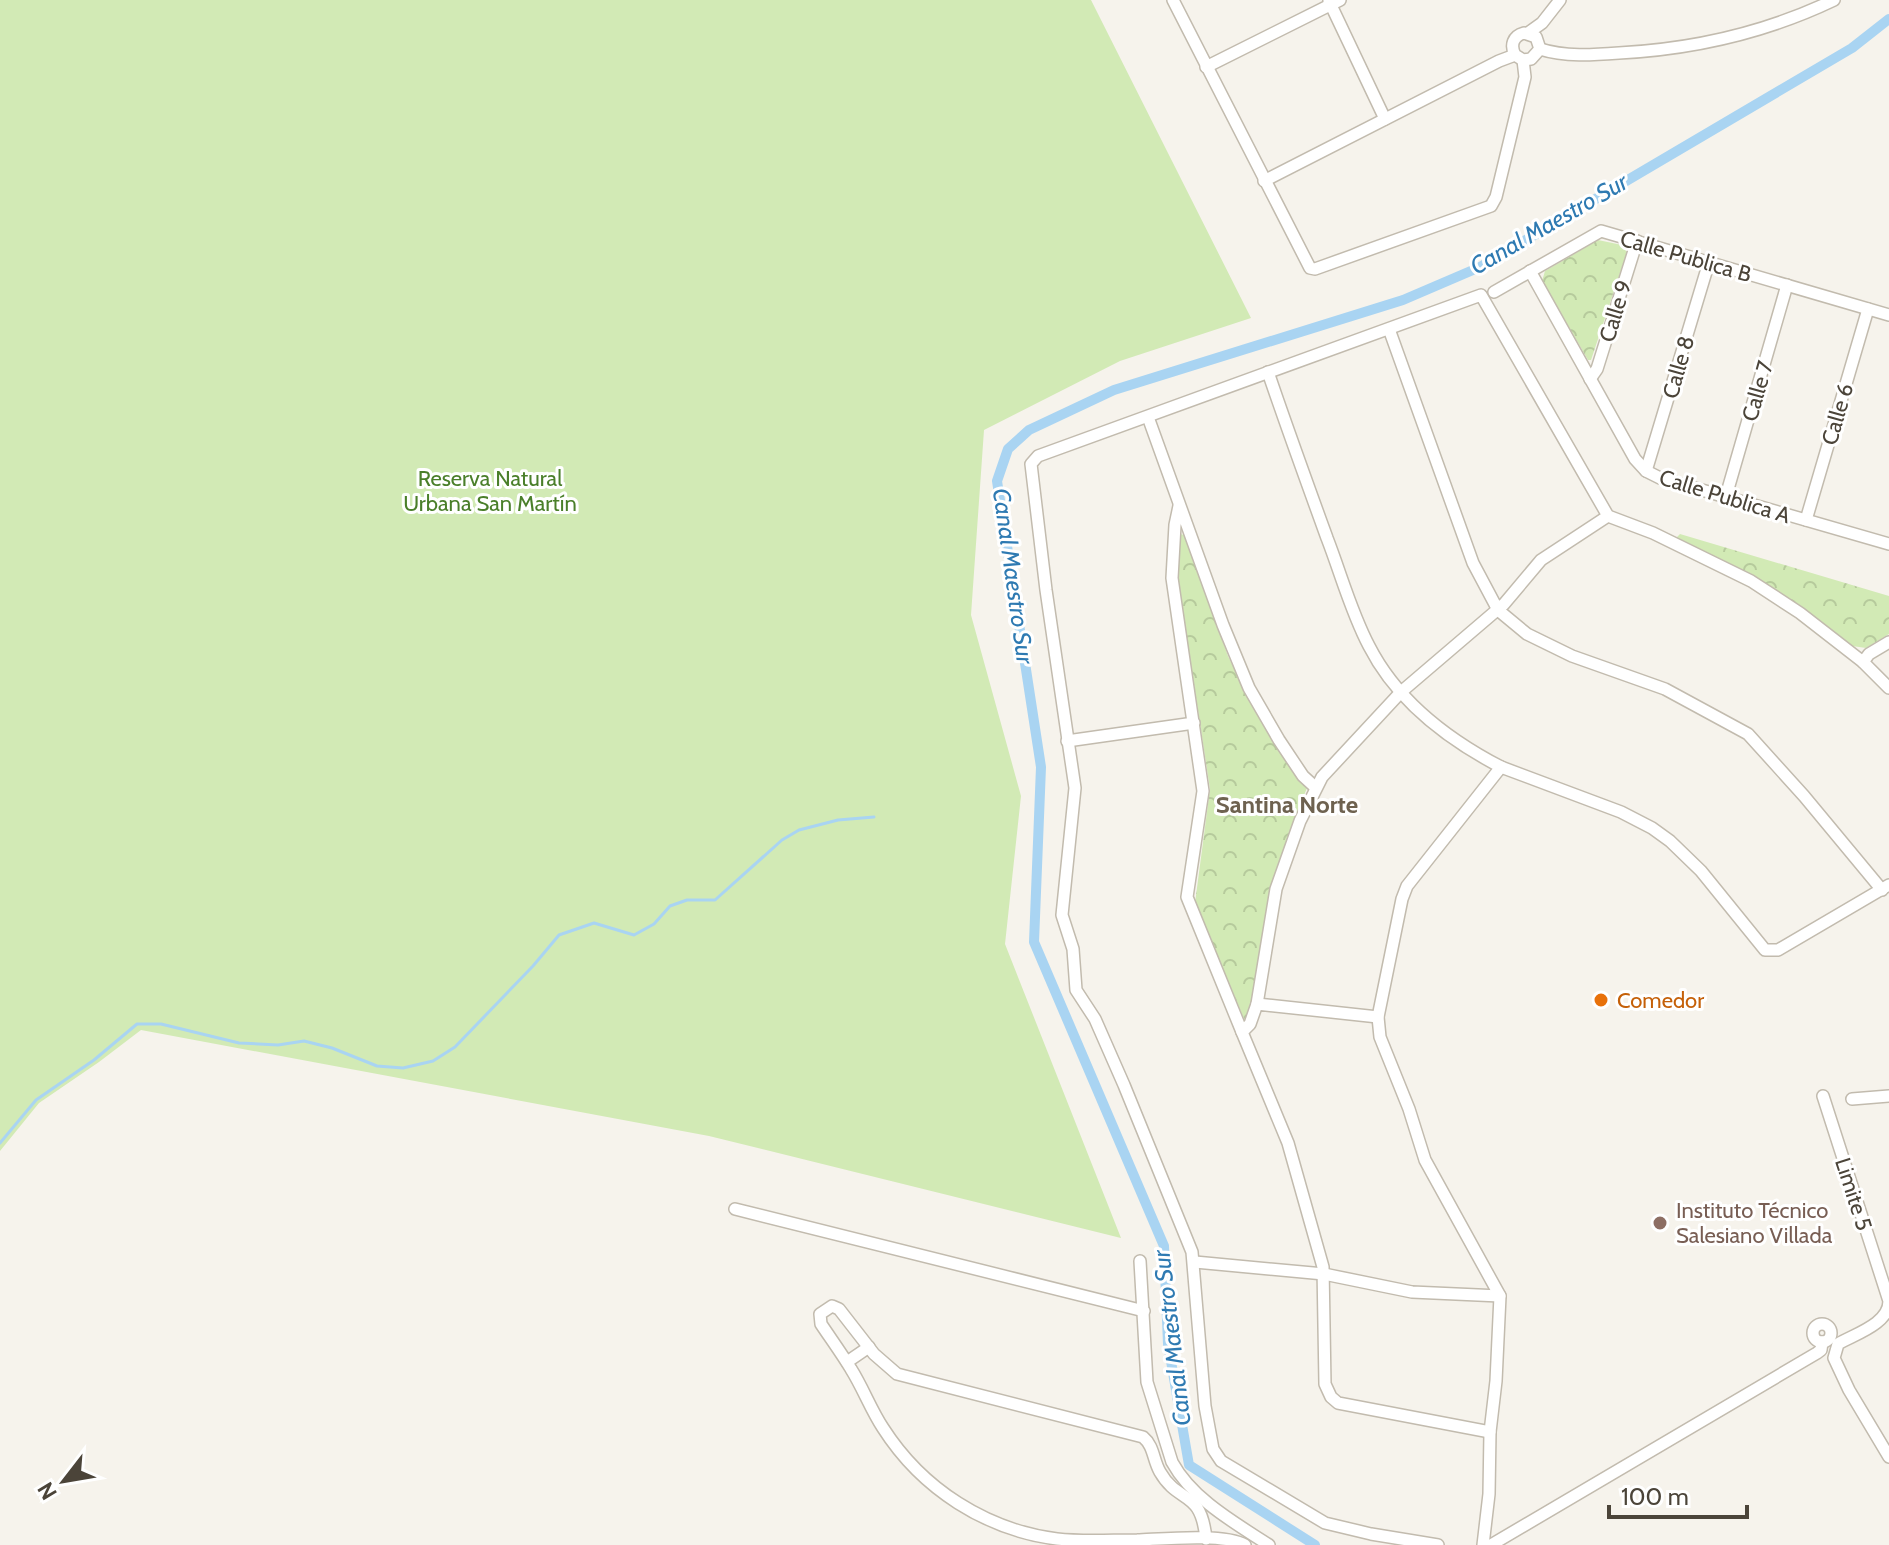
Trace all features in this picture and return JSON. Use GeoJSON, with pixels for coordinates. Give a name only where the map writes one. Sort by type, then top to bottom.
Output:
{"type":"FeatureCollection","features":[{"type":"Feature","properties":{"kind":"street"},"geometry":{"type":"LineString","coordinates":[[1173,0],[1264,181],[1310,268],[1315,269],[1491,206],[1496,197],[1525,77],[1513,41],[1519,34],[1528,33],[1542,23],[1560,0]]}},
{"type":"Feature","properties":{"kind":"street"},"geometry":{"type":"LineString","coordinates":[[1540,49],[1559,54],[1595,55],[1695,46],[1757,32],[1834,0]]}},
{"type":"Feature","properties":{"kind":"street"},"geometry":{"type":"LineString","coordinates":[[1206,67],[1333,2],[1385,119]]}},
{"type":"Feature","properties":{"kind":"street"},"geometry":{"type":"LineString","coordinates":[[1264,181],[1385,119],[1519,58],[1535,57],[1540,49],[1539,41],[1528,33]]}},
{"type":"Feature","properties":{"kind":"street","name":"Calle Publica B"},"geometry":{"type":"LineString","coordinates":[[1494,292],[1601,231],[1889,315]]}},
{"type":"Feature","properties":{"kind":"street","name":"Calle 9"},"geometry":{"type":"LineString","coordinates":[[1590,379],[1597,369],[1637,241]]}},
{"type":"Feature","properties":{"kind":"street","name":"Calle 8"},"geometry":{"type":"LineString","coordinates":[[1646,471],[1709,262]]}},
{"type":"Feature","properties":{"kind":"street","name":"Calle Publica A"},"geometry":{"type":"LineString","coordinates":[[1530,271],[1635,459],[1646,471],[1660,478],[1806,520],[1888,539]]}},
{"type":"Feature","properties":{"kind":"street","name":"Calle 7"},"geometry":{"type":"LineString","coordinates":[[1726,496],[1787,285]]}},
{"type":"Feature","properties":{"kind":"street"},"geometry":{"type":"LineString","coordinates":[[1438,1545],[1325,1523],[1216,1456],[1205,1406],[1195,1262],[1124,1085],[1095,1019],[1076,990],[1073,949],[1062,915],[1075,793],[1031,464],[1038,456],[1477,295],[1483,297],[1537,397],[1608,516],[1653,533],[1751,581],[1800,613],[1863,662],[1889,688]]}},
{"type":"Feature","properties":{"kind":"street","name":"Calle 6"},"geometry":{"type":"LineString","coordinates":[[1806,520],[1868,309]]}},
{"type":"Feature","properties":{"kind":"street"},"geometry":{"type":"LineString","coordinates":[[1268,372],[1363,633],[1379,663],[1401,692],[1445,735],[1501,767],[1621,812],[1652,828],[1701,871],[1765,950],[1778,950],[1885,888],[1748,734],[1665,689],[1546,645],[1517,627],[1498,610],[1473,563],[1389,329]]}},
{"type":"Feature","properties":{"kind":"street"},"geometry":{"type":"LineString","coordinates":[[1148,417],[1249,688],[1279,740],[1303,776],[1315,787]]}},
{"type":"Feature","properties":{"kind":"street"},"geometry":{"type":"LineString","coordinates":[[1179,506],[1172,578],[1203,799],[1188,901],[1292,1154],[1324,1274],[1325,1384],[1335,1402],[1490,1432]]}},
{"type":"Feature","properties":{"kind":"street"},"geometry":{"type":"LineString","coordinates":[[1242,1032],[1253,1019],[1257,1004],[1276,889],[1315,787],[1401,692],[1498,610],[1541,560],[1608,516]]}},
{"type":"Feature","properties":{"kind":"street"},"geometry":{"type":"LineString","coordinates":[[1863,662],[1869,654],[1889,642]]}},
{"type":"Feature","properties":{"kind":"street"},"geometry":{"type":"LineString","coordinates":[[1067,741],[1194,723]]}},
{"type":"Feature","properties":{"kind":"street"},"geometry":{"type":"LineString","coordinates":[[1483,1545],[1489,1494],[1490,1432],[1500,1296],[1425,1160],[1409,1109],[1380,1037],[1378,1017],[1404,893],[1428,857],[1501,767]]}},
{"type":"Feature","properties":{"kind":"street"},"geometry":{"type":"LineString","coordinates":[[1257,1004],[1378,1017]]}},
{"type":"Feature","properties":{"kind":"street","name":"Limite 5"},"geometry":{"type":"LineString","coordinates":[[1823,1096],[1889,1308],[1879,1321],[1843,1341],[1835,1349],[1834,1358],[1839,1372],[1889,1457]]}},
{"type":"Feature","properties":{"kind":"street"},"geometry":{"type":"LineString","coordinates":[[1852,1099],[1889,1096]]}},
{"type":"Feature","properties":{"kind":"street"},"geometry":{"type":"LineString","coordinates":[[735,1209],[1144,1311]]}},
{"type":"Feature","properties":{"kind":"street"},"geometry":{"type":"LineString","coordinates":[[1140,1261],[1147,1382],[1172,1462],[1178,1473],[1216,1511],[1269,1545]]}},
{"type":"Feature","properties":{"kind":"street"},"geometry":{"type":"LineString","coordinates":[[1195,1262],[1324,1274],[1412,1292],[1500,1296]]}},
{"type":"Feature","properties":{"kind":"street"},"geometry":{"type":"LineString","coordinates":[[1206,1539],[1199,1508],[1161,1474],[1148,1441],[1143,1437],[897,1374],[869,1347],[839,1309],[827,1307],[820,1314],[821,1324],[847,1362],[875,1416],[904,1457],[933,1485],[989,1521],[1027,1533],[1074,1540],[1206,1539],[1228,1538],[1245,1545]]}},
{"type":"Feature","properties":{"kind":"street"},"geometry":{"type":"LineString","coordinates":[[1491,1545],[1817,1353],[1821,1350],[1822,1342]]}},
{"type":"Feature","properties":{"kind":"street"},"geometry":{"type":"LineString","coordinates":[[847,1362],[869,1347]]}},
{"type":"Feature","properties":{"kind":"green space","name":"Reserva Natural Urbana San Martín"},"geometry":{"type":"Polygon","coordinates":[[[0,0],[1091,0],[1251,318],[1120,361],[984,430],[971,615],[1021,796],[1005,944],[1121,1238],[709,1136],[141,1030],[39,1103],[0,1151],[0,0]]]}},
{"type":"Feature","properties":{"kind":"green space"},"geometry":{"type":"Polygon","coordinates":[[[1598,240],[1622,245],[1627,252],[1591,360],[1588,360],[1542,281],[1545,271],[1598,240]]]}},
{"type":"Feature","properties":{"kind":"green space"},"geometry":{"type":"Polygon","coordinates":[[[1177,533],[1184,535],[1228,656],[1251,704],[1307,788],[1291,827],[1272,892],[1248,1016],[1244,1019],[1195,903],[1210,789],[1178,580],[1177,533]]]}},
{"type":"Feature","properties":{"kind":"green space"},"geometry":{"type":"Polygon","coordinates":[[[1680,534],[1889,596],[1889,634],[1866,648],[1852,646],[1811,614],[1759,581],[1675,539],[1680,534]]]}},
{"type":"Feature","properties":{"kind":"waterway","name":"Canal Maestro Sur"},"geometry":{"type":"LineString","coordinates":[[1315,1545],[1189,1465],[1168,1344],[1164,1246],[1034,942],[1041,767],[997,481],[1008,449],[1029,430],[1114,390],[1403,300],[1480,267],[1852,48],[1889,19]]}},
{"type":"Feature","properties":{"kind":"waterway"},"geometry":{"type":"LineString","coordinates":[[0,1143],[36,1100],[94,1060],[137,1024],[161,1024],[239,1043],[278,1045],[304,1041],[332,1048],[377,1066],[403,1068],[433,1061],[455,1047],[559,935],[594,923],[634,935],[654,924],[670,906],[687,900],[715,900],[782,840],[799,830],[838,820],[874,817]]}},
{"type":"Feature","properties":{"kind":"place","name":"Comedor"},"geometry":{"type":"Point","coordinates":[1601,1000]}},
{"type":"Feature","properties":{"kind":"place","name":"Instituto Técnico Salesiano Villada"},"geometry":{"type":"Point","coordinates":[1660,1223]}},
{"type":"Feature","properties":{"kind":"district","name":"Santina Norte"},"geometry":{"type":"Point","coordinates":[1287,805]}}]}
